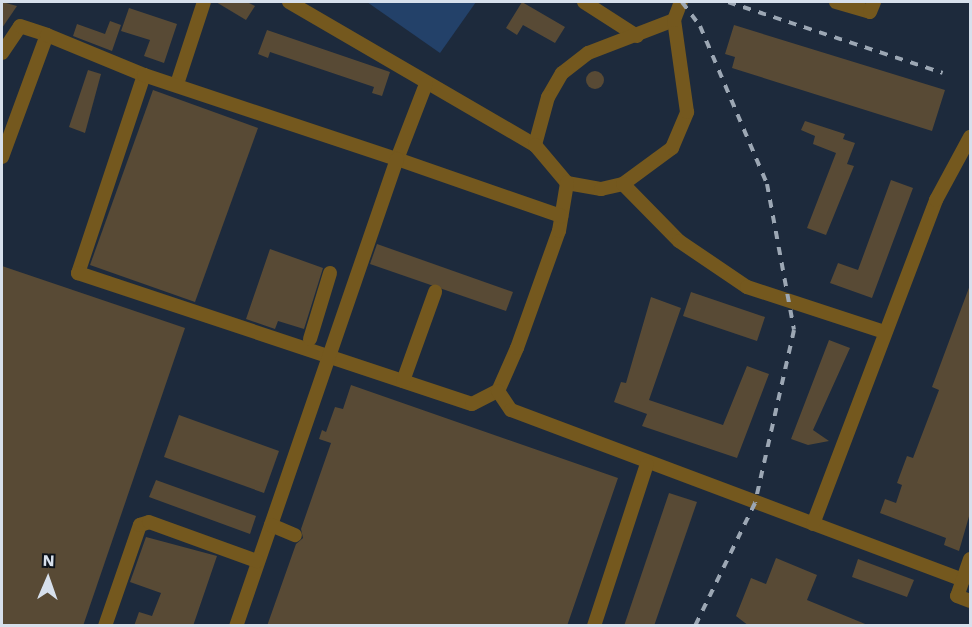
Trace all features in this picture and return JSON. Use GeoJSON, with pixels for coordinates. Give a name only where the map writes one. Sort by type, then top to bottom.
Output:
{"type":"FeatureCollection","features":[{"type":"Feature","properties":{"kind":"lane"},"geometry":{"type":"LineString","coordinates":[[177,84],[204,2]]}},
{"type":"Feature","properties":{"kind":"lane"},"geometry":{"type":"LineString","coordinates":[[289,2],[426,84],[535,145],[567,183],[601,189],[623,184],[672,147],[687,111],[674,20],[681,2]]}},
{"type":"Feature","properties":{"kind":"lane"},"geometry":{"type":"LineString","coordinates":[[836,2],[870,12],[874,2]]}},
{"type":"Feature","properties":{"kind":"lane"},"geometry":{"type":"LineString","coordinates":[[591,4],[637,36]]}},
{"type":"Feature","properties":{"kind":"lane"},"geometry":{"type":"LineString","coordinates":[[535,145],[548,98],[562,73],[588,53],[674,20]]}},
{"type":"Feature","properties":{"kind":"lane"},"geometry":{"type":"LineString","coordinates":[[2,53],[20,26],[144,75],[177,84],[561,216]]}},
{"type":"Feature","properties":{"kind":"lane"},"geometry":{"type":"LineString","coordinates":[[2,158],[5,134],[47,35]]}},
{"type":"Feature","properties":{"kind":"lane"},"geometry":{"type":"LineString","coordinates":[[144,75],[78,273],[472,404],[498,391],[561,216],[567,183]]}},
{"type":"Feature","properties":{"kind":"lane"},"geometry":{"type":"LineString","coordinates":[[236,626],[397,159],[426,84]]}},
{"type":"Feature","properties":{"kind":"lane"},"geometry":{"type":"LineString","coordinates":[[813,524],[936,200],[970,137]]}},
{"type":"Feature","properties":{"kind":"lane"},"geometry":{"type":"LineString","coordinates":[[623,184],[679,241],[747,286],[885,332]]}},
{"type":"Feature","properties":{"kind":"lane"},"geometry":{"type":"LineString","coordinates":[[310,339],[330,273]]}},
{"type":"Feature","properties":{"kind":"lane"},"geometry":{"type":"LineString","coordinates":[[403,381],[435,292]]}},
{"type":"Feature","properties":{"kind":"lane"},"geometry":{"type":"LineString","coordinates":[[320,308],[343,318]]}},
{"type":"Feature","properties":{"kind":"lane"},"geometry":{"type":"LineString","coordinates":[[498,391],[511,410],[647,464],[963,580]]}},
{"type":"Feature","properties":{"kind":"lane"},"geometry":{"type":"LineString","coordinates":[[594,626],[647,464]]}},
{"type":"Feature","properties":{"kind":"lane"},"geometry":{"type":"LineString","coordinates":[[105,626],[140,525],[149,522],[257,561]]}},
{"type":"Feature","properties":{"kind":"lane"},"geometry":{"type":"LineString","coordinates":[[271,525],[295,535]]}},
{"type":"Feature","properties":{"kind":"lane"},"geometry":{"type":"LineString","coordinates":[[970,559],[957,596],[970,602]]}},
{"type":"Feature","properties":{"kind":"shaded area"},"geometry":{"type":"Polygon","coordinates":[[[367,2],[476,2],[440,53],[367,2]]]}},
{"type":"Feature","properties":{"kind":"building"},"geometry":{"type":"Polygon","coordinates":[[[2,2],[17,6],[2,28],[2,2]]]}},
{"type":"Feature","properties":{"kind":"building"},"geometry":{"type":"Polygon","coordinates":[[[216,2],[247,2],[255,6],[246,20],[216,2]]]}},
{"type":"Feature","properties":{"kind":"building"},"geometry":{"type":"Polygon","coordinates":[[[522,2],[565,27],[555,43],[523,25],[517,35],[506,28],[522,2]]]}},
{"type":"Feature","properties":{"kind":"building"},"geometry":{"type":"Polygon","coordinates":[[[129,8],[177,24],[164,63],[144,56],[150,40],[121,31],[129,8]]]}},
{"type":"Feature","properties":{"kind":"building"},"geometry":{"type":"Polygon","coordinates":[[[110,21],[121,25],[112,51],[73,36],[77,24],[105,34],[110,21]]]}},
{"type":"Feature","properties":{"kind":"building"},"geometry":{"type":"Polygon","coordinates":[[[734,25],[945,90],[932,131],[732,68],[735,57],[725,54],[734,25]]]}},
{"type":"Feature","properties":{"kind":"building"},"geometry":{"type":"Polygon","coordinates":[[[267,30],[390,72],[382,96],[372,93],[374,87],[270,52],[268,58],[258,54],[267,30]]]}},
{"type":"Feature","properties":{"kind":"building"},"geometry":{"type":"Polygon","coordinates":[[[88,70],[101,74],[85,133],[69,127],[88,70]]]}},
{"type":"Feature","properties":{"kind":"building"},"geometry":{"type":"Polygon","coordinates":[[[595,71],[601,74],[604,80],[601,86],[595,89],[589,86],[586,80],[589,74],[595,71]]]}},
{"type":"Feature","properties":{"kind":"building"},"geometry":{"type":"Polygon","coordinates":[[[153,90],[258,128],[195,302],[90,265],[153,90]]]}},
{"type":"Feature","properties":{"kind":"building"},"geometry":{"type":"Polygon","coordinates":[[[805,121],[845,134],[843,139],[855,143],[847,164],[854,166],[826,235],[807,228],[836,153],[813,144],[815,136],[801,130],[805,121]]]}},
{"type":"Feature","properties":{"kind":"building"},"geometry":{"type":"Polygon","coordinates":[[[891,180],[913,188],[872,298],[830,283],[838,263],[858,270],[891,180]]]}},
{"type":"Feature","properties":{"kind":"building"},"geometry":{"type":"Polygon","coordinates":[[[377,244],[513,292],[506,311],[370,264],[377,244]]]}},
{"type":"Feature","properties":{"kind":"building"},"geometry":{"type":"Polygon","coordinates":[[[270,249],[323,268],[304,329],[278,321],[275,329],[246,319],[270,249]]]}},
{"type":"Feature","properties":{"kind":"building"},"geometry":{"type":"Polygon","coordinates":[[[2,266],[185,328],[83,626],[2,626],[2,266]]]}},
{"type":"Feature","properties":{"kind":"building"},"geometry":{"type":"Polygon","coordinates":[[[970,285],[970,513],[959,551],[944,545],[946,538],[880,513],[885,499],[896,503],[902,485],[897,483],[907,456],[913,458],[939,390],[932,387],[970,285]]]}},
{"type":"Feature","properties":{"kind":"building"},"geometry":{"type":"Polygon","coordinates":[[[691,292],[765,317],[757,341],[683,316],[691,292]]]}},
{"type":"Feature","properties":{"kind":"building"},"geometry":{"type":"Polygon","coordinates":[[[651,297],[681,308],[649,400],[723,425],[747,366],[769,374],[737,458],[642,426],[647,414],[614,402],[621,382],[626,383],[651,297]]]}},
{"type":"Feature","properties":{"kind":"building"},"geometry":{"type":"Polygon","coordinates":[[[829,340],[850,348],[813,430],[829,441],[808,445],[791,439],[829,340]]]}},
{"type":"Feature","properties":{"kind":"building"},"geometry":{"type":"Polygon","coordinates":[[[351,385],[618,478],[567,626],[267,626],[296,544],[303,538],[301,529],[331,443],[319,439],[322,430],[326,432],[335,407],[343,409],[351,385]]]}},
{"type":"Feature","properties":{"kind":"building"},"geometry":{"type":"Polygon","coordinates":[[[179,415],[279,451],[264,493],[164,457],[179,415]]]}},
{"type":"Feature","properties":{"kind":"building"},"geometry":{"type":"Polygon","coordinates":[[[156,480],[256,516],[250,534],[149,497],[156,480]]]}},
{"type":"Feature","properties":{"kind":"building"},"geometry":{"type":"Polygon","coordinates":[[[669,493],[697,502],[654,626],[624,626],[669,493]]]}},
{"type":"Feature","properties":{"kind":"building"},"geometry":{"type":"Polygon","coordinates":[[[146,537],[217,556],[193,626],[134,626],[139,612],[152,616],[161,593],[130,582],[146,537]]]}},
{"type":"Feature","properties":{"kind":"building"},"geometry":{"type":"Polygon","coordinates":[[[776,558],[817,575],[807,600],[870,626],[749,626],[736,616],[751,578],[766,584],[776,558]]]}},
{"type":"Feature","properties":{"kind":"building"},"geometry":{"type":"Polygon","coordinates":[[[858,559],[914,580],[907,597],[852,577],[858,559]]]}},
{"type":"Feature","properties":{"kind":"railway"},"geometry":{"type":"LineString","coordinates":[[682,2],[700,26],[767,184],[794,330],[755,503],[695,626]]}},
{"type":"Feature","properties":{"kind":"railway"},"geometry":{"type":"LineString","coordinates":[[728,2],[943,73]]}}]}
